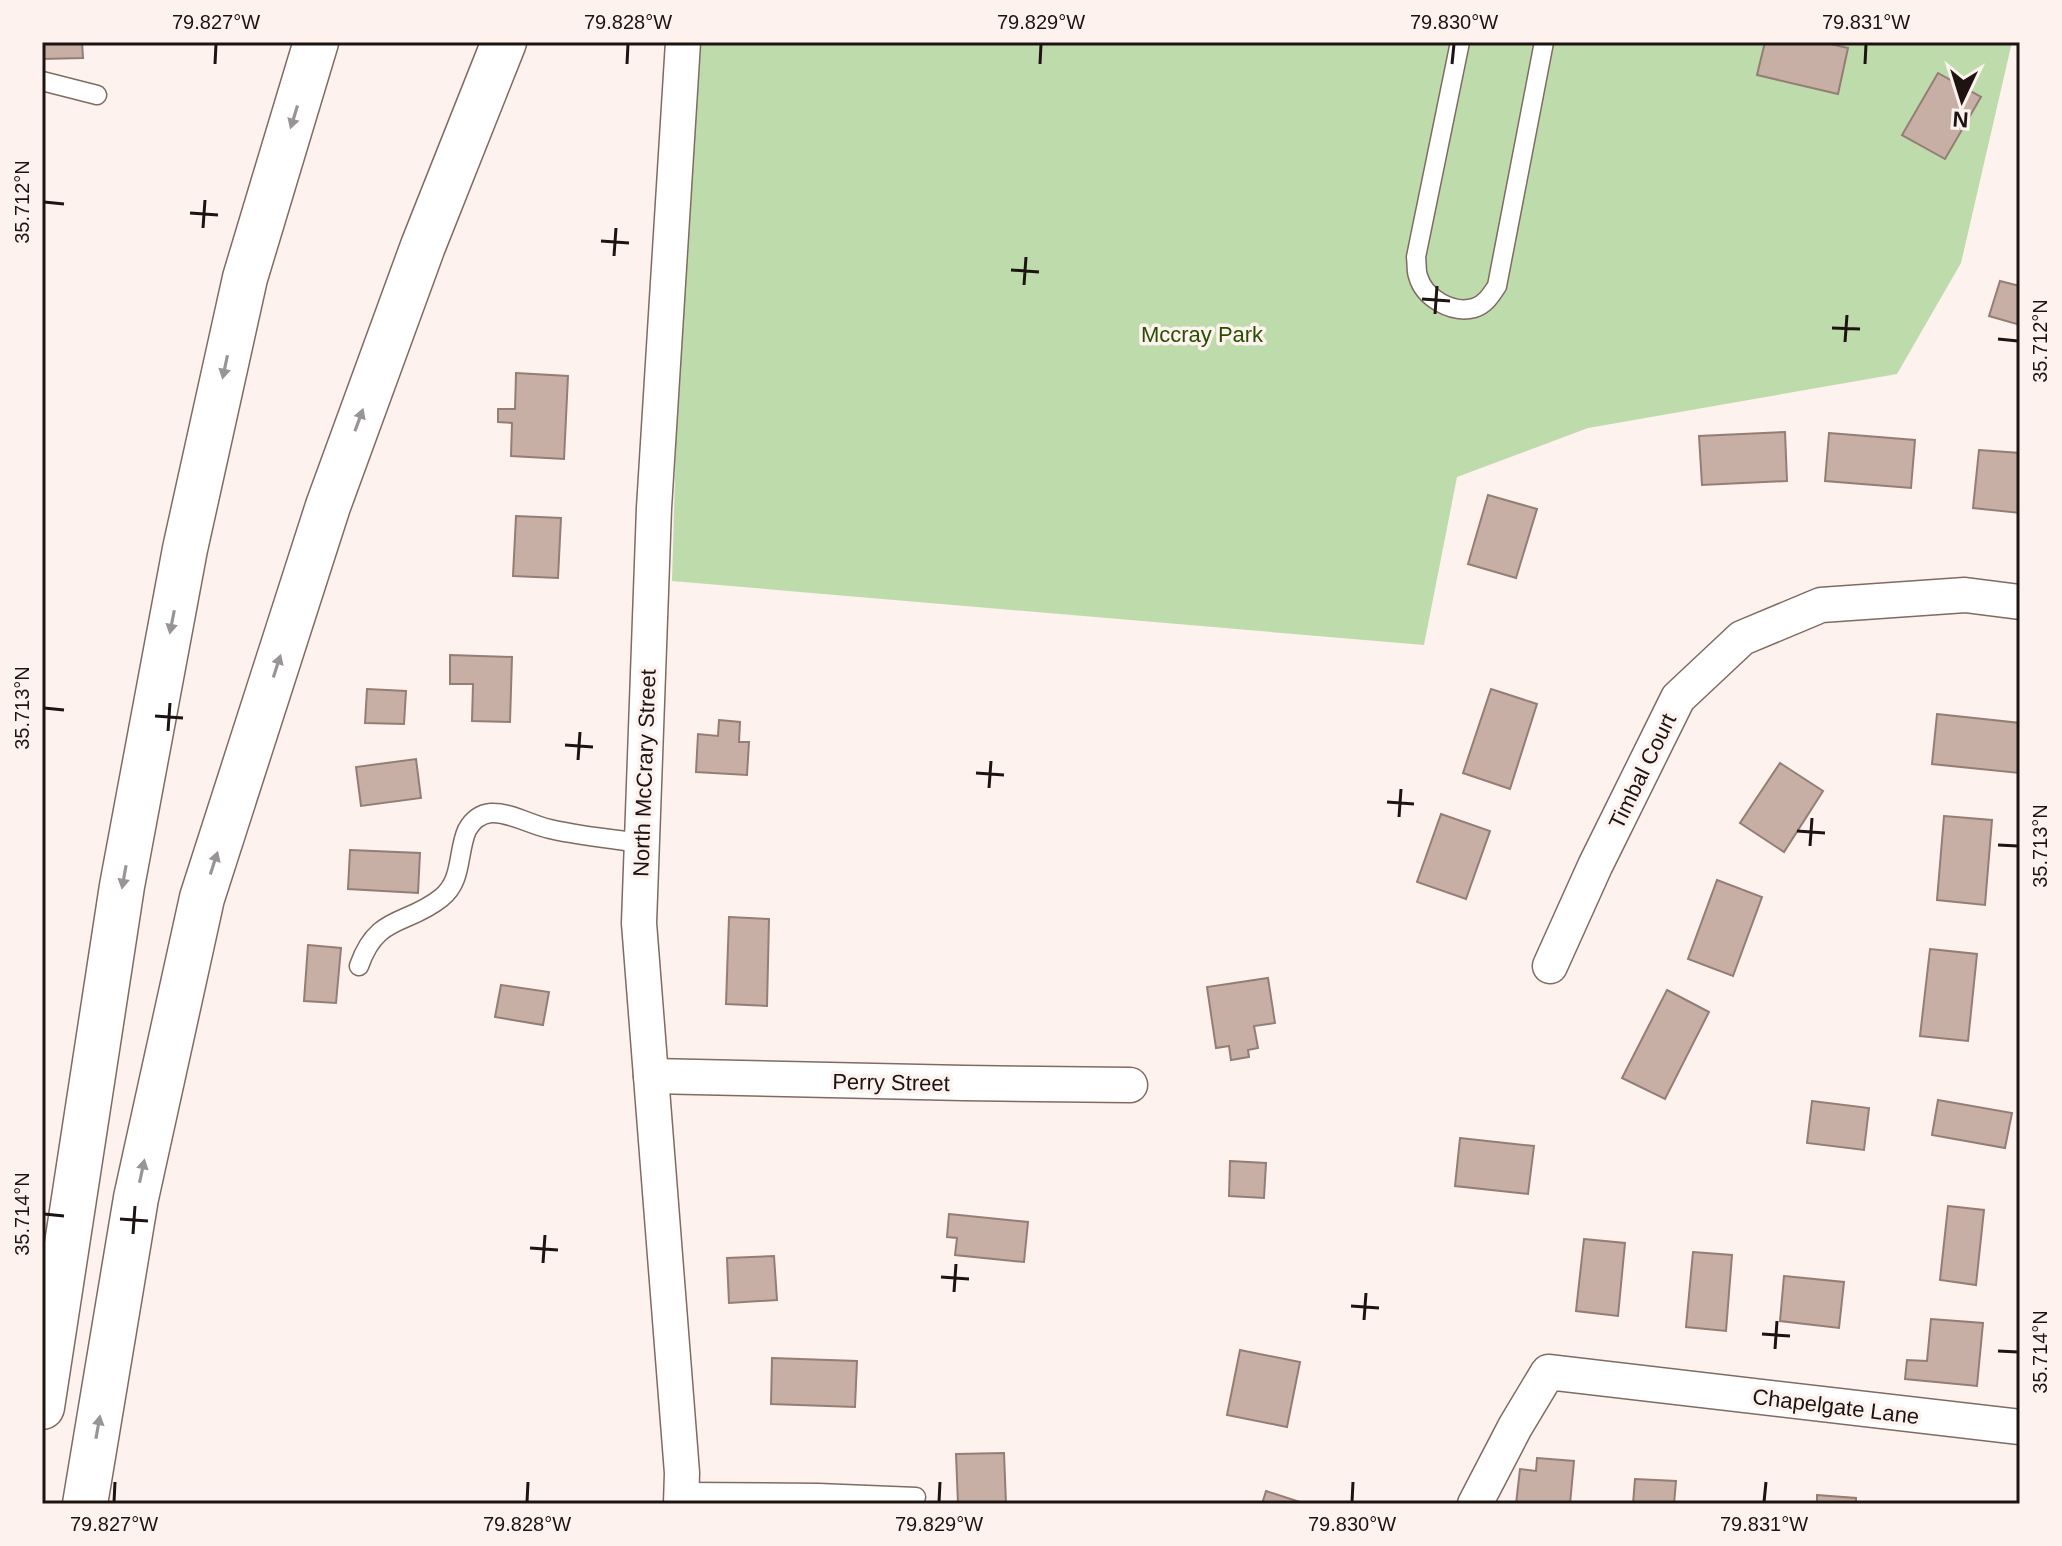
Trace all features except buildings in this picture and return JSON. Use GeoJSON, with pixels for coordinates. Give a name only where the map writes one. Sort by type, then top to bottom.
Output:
{"type":"FeatureCollection","features":[{"type":"Feature","properties":{"kind":"highway"},"geometry":{"type":"LineString","coordinates":[[42,1407],[122,886],[185,549],[245,278],[316,42]]}},
{"type":"Feature","properties":{"kind":"highway"},"geometry":{"type":"LineString","coordinates":[[85,1504],[136,1198],[202,898],[328,506],[423,246],[504,42]]}},
{"type":"Feature","properties":{"kind":"highway"},"geometry":{"type":"LineString","coordinates":[[423,246],[515,42]]}},
{"type":"Feature","properties":{"kind":"street","name":"North McCrary Street"},"geometry":{"type":"LineString","coordinates":[[682,1498],[639,923],[654,508],[683,42]]}},
{"type":"Feature","properties":{"kind":"street","name":"Timbal Court"},"geometry":{"type":"LineString","coordinates":[[1550,966],[1595,866],[1678,698],[1742,638],[1821,605],[1965,595],[2020,602]]}},
{"type":"Feature","properties":{"kind":"street","name":"Perry Street"},"geometry":{"type":"LineString","coordinates":[[651,1076],[1130,1085]]}},
{"type":"Feature","properties":{"kind":"street","name":"Chapelgate Lane"},"geometry":{"type":"LineString","coordinates":[[1475,1504],[1548,1372],[2020,1427]]}},
{"type":"Feature","properties":{"kind":"lane"},"geometry":{"type":"LineString","coordinates":[[1460,42],[1416,257],[1418,277],[1426,291],[1438,301],[1457,309],[1476,308],[1488,300],[1497,286],[1544,42]]}},
{"type":"Feature","properties":{"kind":"lane"},"geometry":{"type":"LineString","coordinates":[[42,81],[97,95]]}},
{"type":"Feature","properties":{"kind":"lane"},"geometry":{"type":"LineString","coordinates":[[359,966],[369,941],[380,931],[446,894],[453,885],[467,830],[474,820],[484,814],[494,813],[547,828],[642,843]]}},
{"type":"Feature","properties":{"kind":"lane"},"geometry":{"type":"LineString","coordinates":[[682,1498],[818,1493],[916,1497]]}},
{"type":"Feature","properties":{"kind":"green space","name":"Mccray Park"},"geometry":{"type":"Polygon","coordinates":[[[693,42],[2012,42],[1961,263],[1897,374],[1588,428],[1457,477],[1424,645],[672,581],[684,160],[693,42]]]}}]}
